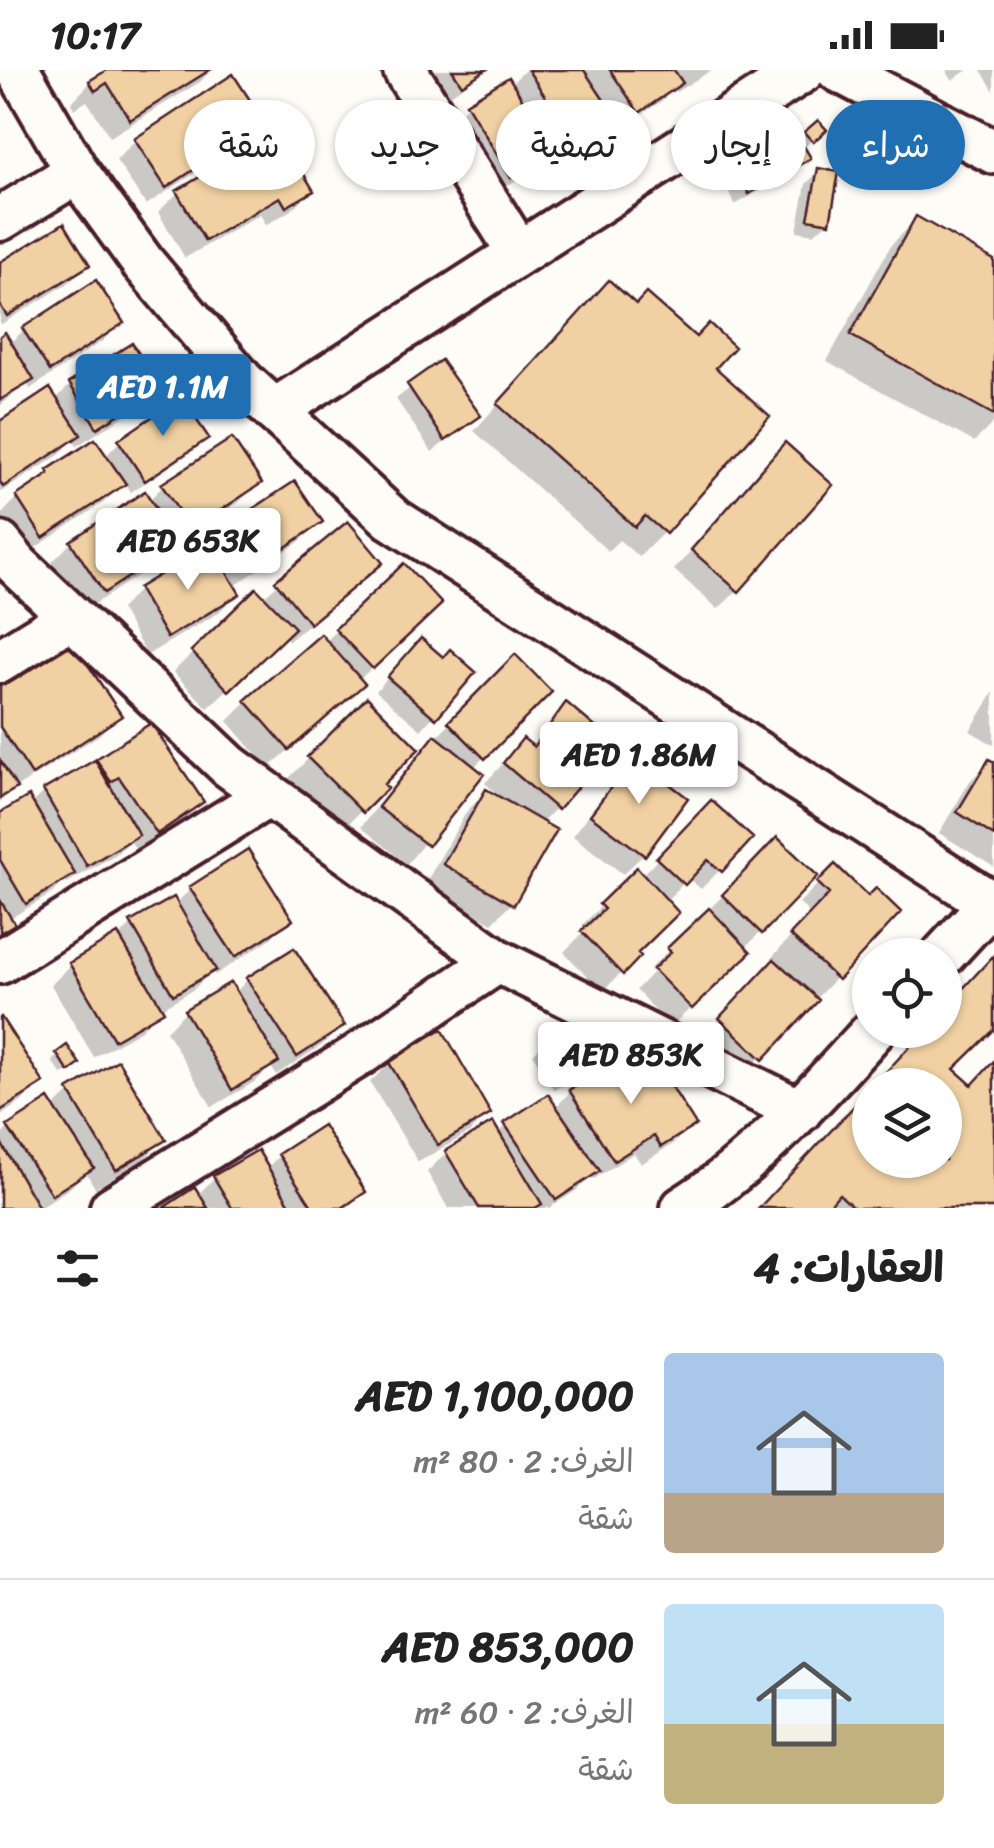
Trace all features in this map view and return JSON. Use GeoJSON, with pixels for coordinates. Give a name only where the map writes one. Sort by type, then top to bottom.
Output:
{"type":"FeatureCollection","features":[{"type":"Feature","properties":{"kind":"street"},"geometry":{"type":"LineString","coordinates":[[18,70],[76,172],[143,263],[243,382],[274,411],[392,518],[992,904],[959,938]]}},
{"type":"Feature","properties":{"kind":"street"},"geometry":{"type":"LineString","coordinates":[[405,70],[519,253]]}},
{"type":"Feature","properties":{"kind":"street"},"geometry":{"type":"LineString","coordinates":[[274,411],[804,70]]}},
{"type":"Feature","properties":{"kind":"street"},"geometry":{"type":"LineString","coordinates":[[838,70],[994,152]]}},
{"type":"Feature","properties":{"kind":"street"},"geometry":{"type":"LineString","coordinates":[[0,219],[76,172]]}},
{"type":"Feature","properties":{"kind":"street"},"geometry":{"type":"LineString","coordinates":[[0,544],[17,565],[228,766],[498,961],[800,1111]]}},
{"type":"Feature","properties":{"kind":"street"},"geometry":{"type":"LineString","coordinates":[[0,662],[71,616]]}},
{"type":"Feature","properties":{"kind":"street"},"geometry":{"type":"LineString","coordinates":[[0,962],[269,795]]}},
{"type":"Feature","properties":{"kind":"street"},"geometry":{"type":"LineString","coordinates":[[112,1208],[357,1056],[498,961]]}},
{"type":"Feature","properties":{"kind":"street"},"geometry":{"type":"LineString","coordinates":[[683,1208],[710,1191],[800,1111],[858,1048]]}},
{"type":"Feature","properties":{"kind":"building"},"geometry":{"type":"Polygon","coordinates":[[[107,70],[210,70],[130,120],[107,83],[95,91],[89,81],[107,70]]]}},
{"type":"Feature","properties":{"kind":"building"},"geometry":{"type":"Polygon","coordinates":[[[452,70],[486,70],[462,85],[452,70]]]}},
{"type":"Feature","properties":{"kind":"building"},"geometry":{"type":"Polygon","coordinates":[[[528,70],[584,70],[604,100],[547,100],[528,70]]]}},
{"type":"Feature","properties":{"kind":"building"},"geometry":{"type":"Polygon","coordinates":[[[610,70],[674,70],[683,83],[651,105],[651,100],[630,100],[610,70]]]}},
{"type":"Feature","properties":{"kind":"building"},"geometry":{"type":"Polygon","coordinates":[[[233,74],[250,100],[193,100],[233,74]]]}},
{"type":"Feature","properties":{"kind":"building"},"geometry":{"type":"Polygon","coordinates":[[[509,77],[523,100],[496,100],[496,153],[476,120],[476,100],[471,100],[509,77]]]}},
{"type":"Feature","properties":{"kind":"building"},"geometry":{"type":"Polygon","coordinates":[[[184,106],[184,176],[166,188],[134,139],[184,106]]]}},
{"type":"Feature","properties":{"kind":"building"},"geometry":{"type":"Polygon","coordinates":[[[818,120],[826,129],[813,142],[806,130],[818,120]]]}},
{"type":"Feature","properties":{"kind":"building"},"geometry":{"type":"Polygon","coordinates":[[[818,168],[826,170],[826,190],[836,190],[830,223],[808,219],[818,168]]]}},
{"type":"Feature","properties":{"kind":"building"},"geometry":{"type":"Polygon","coordinates":[[[184,186],[184,190],[314,191],[286,207],[280,197],[205,241],[176,191],[184,186]]]}},
{"type":"Feature","properties":{"kind":"building"},"geometry":{"type":"Polygon","coordinates":[[[916,216],[994,260],[994,415],[850,335],[916,216]]]}},
{"type":"Feature","properties":{"kind":"building"},"geometry":{"type":"Polygon","coordinates":[[[64,223],[90,265],[7,316],[0,305],[0,262],[64,223]]]}},
{"type":"Feature","properties":{"kind":"building"},"geometry":{"type":"Polygon","coordinates":[[[96,280],[124,323],[50,371],[22,328],[96,280]]]}},
{"type":"Feature","properties":{"kind":"building"},"geometry":{"type":"Polygon","coordinates":[[[609,280],[636,304],[646,293],[696,337],[709,323],[735,347],[716,368],[770,416],[666,534],[645,516],[635,527],[497,404],[609,280]]]}},
{"type":"Feature","properties":{"kind":"building"},"geometry":{"type":"Polygon","coordinates":[[[5,332],[34,380],[0,400],[0,336],[5,332]]]}},
{"type":"Feature","properties":{"kind":"building"},"geometry":{"type":"Polygon","coordinates":[[[132,343],[161,388],[97,428],[69,383],[132,343]]]}},
{"type":"Feature","properties":{"kind":"building"},"geometry":{"type":"Polygon","coordinates":[[[441,360],[481,416],[445,441],[407,384],[441,360]]]}},
{"type":"Feature","properties":{"kind":"building"},"geometry":{"type":"Polygon","coordinates":[[[50,388],[81,435],[3,487],[0,421],[50,388]]]}},
{"type":"Feature","properties":{"kind":"building"},"geometry":{"type":"Polygon","coordinates":[[[181,397],[209,438],[145,481],[118,440],[181,397]]]}},
{"type":"Feature","properties":{"kind":"building"},"geometry":{"type":"Polygon","coordinates":[[[232,438],[262,483],[191,530],[161,484],[232,438]]]}},
{"type":"Feature","properties":{"kind":"building"},"geometry":{"type":"Polygon","coordinates":[[[95,439],[126,484],[43,538],[16,496],[95,439]]]}},
{"type":"Feature","properties":{"kind":"building"},"geometry":{"type":"Polygon","coordinates":[[[785,442],[833,485],[739,592],[691,550],[785,442]]]}},
{"type":"Feature","properties":{"kind":"building"},"geometry":{"type":"Polygon","coordinates":[[[295,481],[323,522],[253,569],[224,528],[295,481]]]}},
{"type":"Feature","properties":{"kind":"building"},"geometry":{"type":"Polygon","coordinates":[[[145,491],[179,544],[104,593],[70,541],[145,491]]]}},
{"type":"Feature","properties":{"kind":"building"},"geometry":{"type":"Polygon","coordinates":[[[348,521],[383,563],[310,624],[275,581],[348,521]]]}},
{"type":"Feature","properties":{"kind":"building"},"geometry":{"type":"Polygon","coordinates":[[[201,550],[211,567],[220,561],[240,594],[167,638],[138,588],[201,550]]]}},
{"type":"Feature","properties":{"kind":"building"},"geometry":{"type":"Polygon","coordinates":[[[404,563],[442,604],[373,669],[335,629],[404,563]]]}},
{"type":"Feature","properties":{"kind":"building"},"geometry":{"type":"Polygon","coordinates":[[[256,588],[295,628],[229,691],[191,651],[256,588]]]}},
{"type":"Feature","properties":{"kind":"building"},"geometry":{"type":"Polygon","coordinates":[[[321,634],[365,684],[289,750],[245,700],[321,634]]]}},
{"type":"Feature","properties":{"kind":"building"},"geometry":{"type":"Polygon","coordinates":[[[69,636],[122,716],[32,775],[0,727],[0,682],[69,636]]]}},
{"type":"Feature","properties":{"kind":"building"},"geometry":{"type":"Polygon","coordinates":[[[421,638],[443,657],[450,649],[476,672],[436,719],[387,677],[421,638]]]}},
{"type":"Feature","properties":{"kind":"building"},"geometry":{"type":"Polygon","coordinates":[[[515,654],[552,692],[485,759],[448,722],[515,654]]]}},
{"type":"Feature","properties":{"kind":"building"},"geometry":{"type":"Polygon","coordinates":[[[367,697],[419,749],[384,784],[388,788],[363,813],[307,757],[367,697]]]}},
{"type":"Feature","properties":{"kind":"building"},"geometry":{"type":"Polygon","coordinates":[[[566,702],[615,744],[558,810],[503,763],[523,738],[534,747],[566,702]]]}},
{"type":"Feature","properties":{"kind":"building"},"geometry":{"type":"Polygon","coordinates":[[[151,723],[204,802],[157,834],[119,777],[111,782],[96,759],[151,723]]]}},
{"type":"Feature","properties":{"kind":"building"},"geometry":{"type":"Polygon","coordinates":[[[435,735],[484,774],[428,846],[378,807],[435,735]]]}},
{"type":"Feature","properties":{"kind":"building"},"geometry":{"type":"Polygon","coordinates":[[[634,757],[688,798],[645,856],[590,815],[634,757]]]}},
{"type":"Feature","properties":{"kind":"building"},"geometry":{"type":"Polygon","coordinates":[[[989,759],[994,762],[994,836],[957,812],[989,759]]]}},
{"type":"Feature","properties":{"kind":"building"},"geometry":{"type":"Polygon","coordinates":[[[0,760],[17,788],[0,798],[0,760]]]}},
{"type":"Feature","properties":{"kind":"building"},"geometry":{"type":"Polygon","coordinates":[[[95,760],[139,835],[87,866],[43,790],[95,760]]]}},
{"type":"Feature","properties":{"kind":"building"},"geometry":{"type":"Polygon","coordinates":[[[486,789],[557,830],[514,905],[443,864],[486,789]]]}},
{"type":"Feature","properties":{"kind":"building"},"geometry":{"type":"Polygon","coordinates":[[[29,796],[75,874],[26,904],[0,860],[0,813],[29,796]]]}},
{"type":"Feature","properties":{"kind":"building"},"geometry":{"type":"Polygon","coordinates":[[[711,800],[753,838],[722,872],[708,860],[685,885],[656,858],[711,800]]]}},
{"type":"Feature","properties":{"kind":"building"},"geometry":{"type":"Polygon","coordinates":[[[777,837],[818,876],[762,934],[722,895],[777,837]]]}},
{"type":"Feature","properties":{"kind":"building"},"geometry":{"type":"Polygon","coordinates":[[[248,849],[293,920],[235,957],[189,887],[248,849]]]}},
{"type":"Feature","properties":{"kind":"building"},"geometry":{"type":"Polygon","coordinates":[[[835,864],[868,896],[876,888],[901,912],[877,938],[852,938],[852,965],[838,980],[790,935],[829,894],[817,882],[835,864]]]}},
{"type":"Feature","properties":{"kind":"building"},"geometry":{"type":"Polygon","coordinates":[[[637,867],[679,913],[638,953],[641,956],[623,975],[581,931],[604,909],[599,904],[637,867]]]}},
{"type":"Feature","properties":{"kind":"building"},"geometry":{"type":"Polygon","coordinates":[[[174,897],[216,970],[173,995],[130,922],[174,897]]]}},
{"type":"Feature","properties":{"kind":"building"},"geometry":{"type":"Polygon","coordinates":[[[0,900],[15,924],[0,933],[0,900]]]}},
{"type":"Feature","properties":{"kind":"building"},"geometry":{"type":"Polygon","coordinates":[[[709,908],[751,952],[692,1009],[653,969],[671,952],[667,948],[709,908]]]}},
{"type":"Feature","properties":{"kind":"building"},"geometry":{"type":"Polygon","coordinates":[[[118,934],[164,1011],[114,1040],[69,963],[118,934]]]}},
{"type":"Feature","properties":{"kind":"building"},"geometry":{"type":"Polygon","coordinates":[[[294,948],[345,1026],[297,1057],[246,978],[294,948]]]}},
{"type":"Feature","properties":{"kind":"building"},"geometry":{"type":"Polygon","coordinates":[[[994,955],[994,1030],[955,1068],[890,1068],[908,1048],[962,1048],[962,990],[994,955]]]}},
{"type":"Feature","properties":{"kind":"building"},"geometry":{"type":"Polygon","coordinates":[[[774,959],[819,1000],[763,1060],[719,1018],[774,959]]]}},
{"type":"Feature","properties":{"kind":"building"},"geometry":{"type":"Polygon","coordinates":[[[231,982],[279,1062],[232,1090],[184,1010],[231,982]]]}},
{"type":"Feature","properties":{"kind":"building"},"geometry":{"type":"Polygon","coordinates":[[[587,1014],[610,1054],[567,1079],[544,1039],[587,1014]]]}},
{"type":"Feature","properties":{"kind":"building"},"geometry":{"type":"Polygon","coordinates":[[[0,1018],[44,1083],[0,1111],[0,1018]]]}},
{"type":"Feature","properties":{"kind":"building"},"geometry":{"type":"Polygon","coordinates":[[[442,1029],[491,1114],[438,1145],[388,1061],[442,1029]]]}},
{"type":"Feature","properties":{"kind":"building"},"geometry":{"type":"Polygon","coordinates":[[[67,1045],[80,1064],[69,1072],[56,1053],[67,1045]]]}},
{"type":"Feature","properties":{"kind":"building"},"geometry":{"type":"Polygon","coordinates":[[[628,1053],[645,1080],[661,1070],[696,1125],[661,1147],[654,1136],[614,1161],[569,1090],[628,1053]]]}},
{"type":"Feature","properties":{"kind":"building"},"geometry":{"type":"Polygon","coordinates":[[[118,1060],[166,1140],[116,1170],[68,1090],[118,1060]]]}},
{"type":"Feature","properties":{"kind":"building"},"geometry":{"type":"Polygon","coordinates":[[[994,1061],[994,1208],[854,1208],[839,1194],[827,1208],[759,1208],[852,1108],[852,1178],[962,1178],[962,1076],[972,1085],[994,1061]]]}},
{"type":"Feature","properties":{"kind":"building"},"geometry":{"type":"Polygon","coordinates":[[[548,1094],[600,1171],[556,1200],[504,1123],[548,1094]]]}},
{"type":"Feature","properties":{"kind":"building"},"geometry":{"type":"Polygon","coordinates":[[[49,1099],[94,1168],[52,1195],[7,1126],[49,1099]]]}},
{"type":"Feature","properties":{"kind":"building"},"geometry":{"type":"Polygon","coordinates":[[[493,1122],[542,1204],[535,1208],[479,1208],[445,1151],[493,1122]]]}},
{"type":"Feature","properties":{"kind":"building"},"geometry":{"type":"Polygon","coordinates":[[[323,1125],[366,1192],[342,1208],[313,1208],[278,1154],[323,1125]]]}},
{"type":"Feature","properties":{"kind":"building"},"geometry":{"type":"Polygon","coordinates":[[[0,1141],[39,1208],[0,1208],[0,1141]]]}},
{"type":"Feature","properties":{"kind":"building"},"geometry":{"type":"Polygon","coordinates":[[[258,1150],[292,1208],[232,1208],[213,1176],[258,1150]]]}},
{"type":"Feature","properties":{"kind":"building"},"geometry":{"type":"Polygon","coordinates":[[[195,1187],[208,1208],[163,1208],[195,1187]]]}}]}
